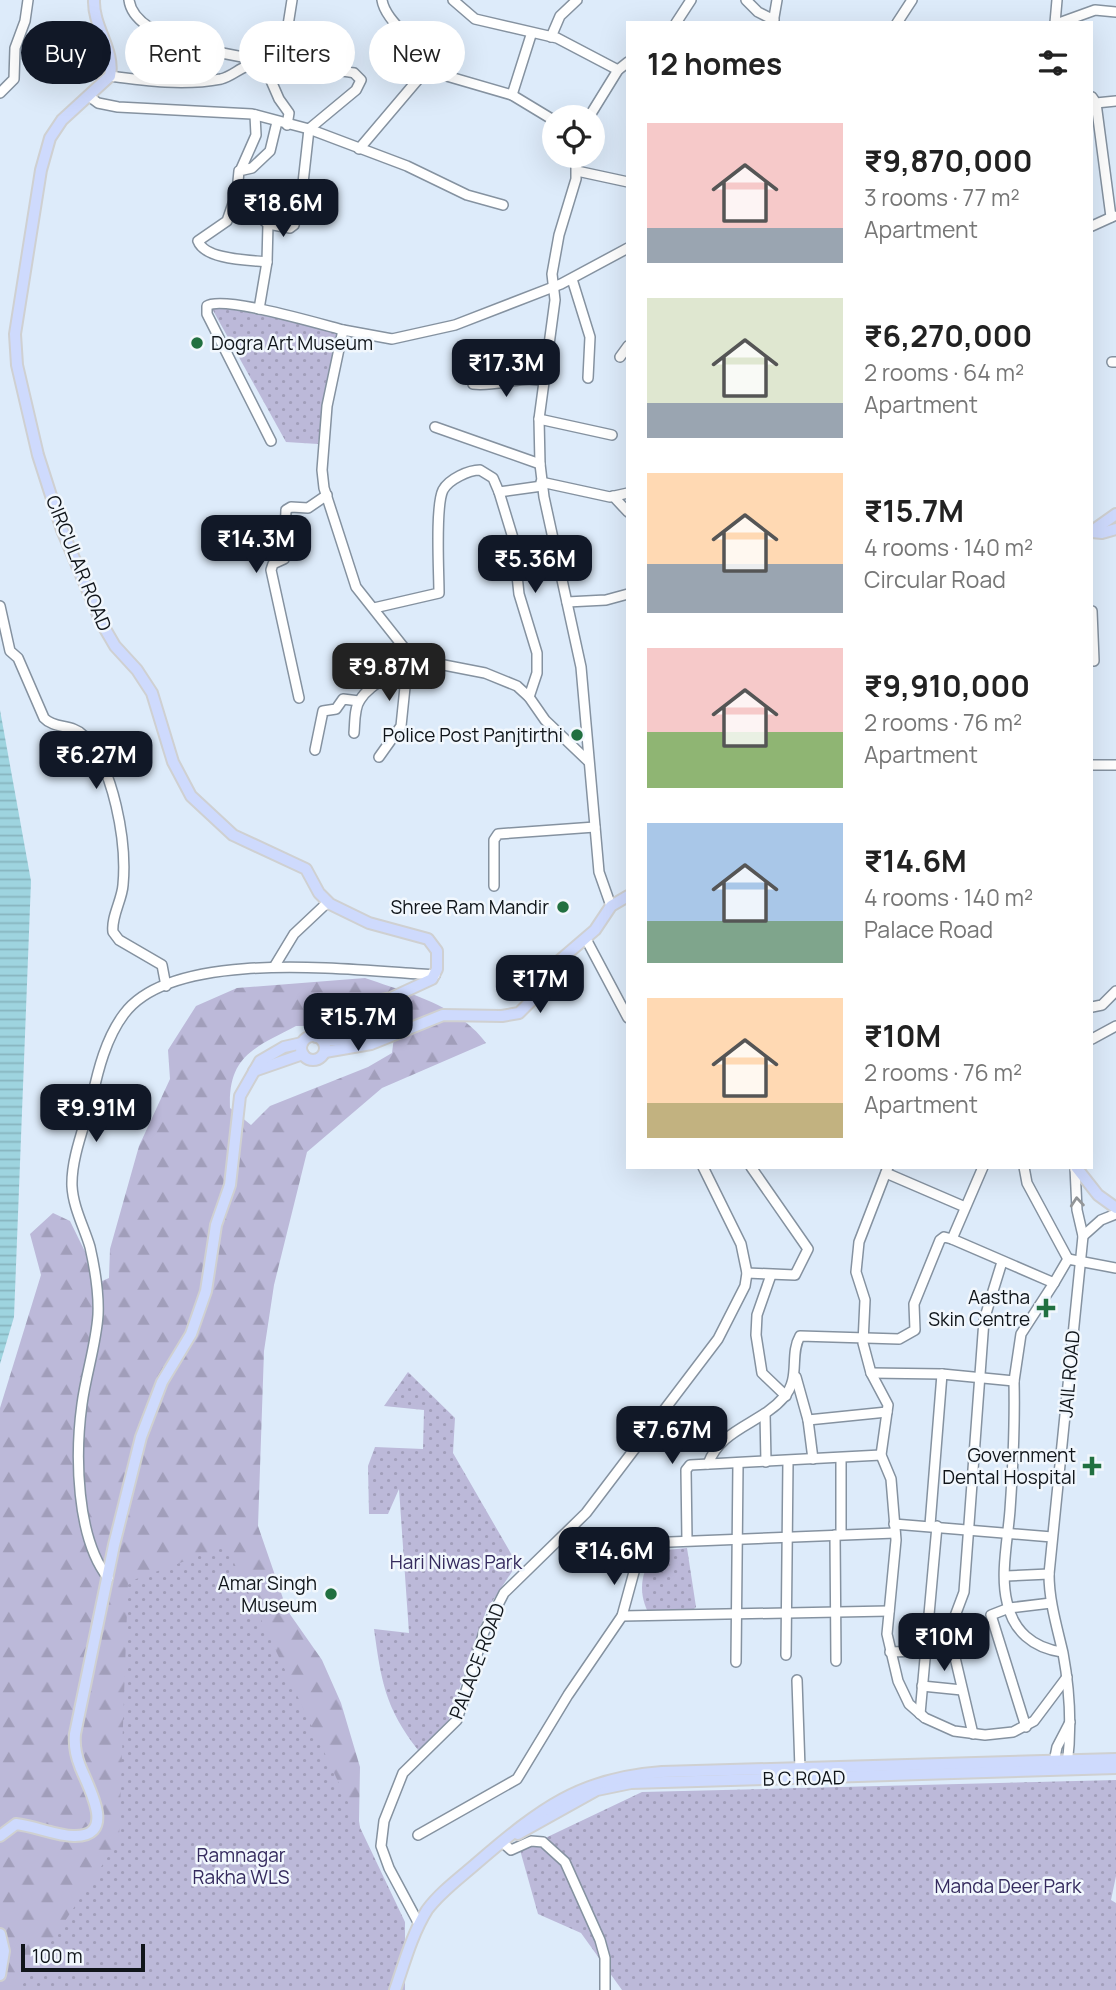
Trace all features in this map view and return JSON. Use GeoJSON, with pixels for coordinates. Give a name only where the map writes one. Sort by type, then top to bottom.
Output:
{"type":"FeatureCollection","features":[{"type":"Feature","properties":{"kind":"main road"},"geometry":{"type":"LineString","coordinates":[[94,0],[96,21]]}},
{"type":"Feature","properties":{"kind":"main road","name":"CIRCULAR ROAD"},"geometry":{"type":"LineString","coordinates":[[102,84],[62,120],[50,138],[41,170],[15,334],[17,365],[38,455],[62,530],[81,570],[96,613],[119,651],[137,670],[152,693],[173,762],[184,786],[223,829],[306,869],[319,894],[328,902],[369,923],[428,939],[438,957],[435,975]]}},
{"type":"Feature","properties":{"kind":"main road"},"geometry":{"type":"LineString","coordinates":[[1095,532],[1115,516]]}},
{"type":"Feature","properties":{"kind":"main road"},"geometry":{"type":"LineString","coordinates":[[1095,532],[1116,529]]}},
{"type":"Feature","properties":{"kind":"main road"},"geometry":{"type":"LineString","coordinates":[[1095,532],[1116,541]]}},
{"type":"Feature","properties":{"kind":"main road"},"geometry":{"type":"LineString","coordinates":[[302,1049],[308,1038],[321,1043],[371,1044],[443,1015],[502,1016],[519,1013],[531,1001],[553,965],[586,939],[611,906],[626,897]]}},
{"type":"Feature","properties":{"kind":"main road"},"geometry":{"type":"LineString","coordinates":[[302,1049],[306,1058],[317,1059],[321,1043],[316,1026],[330,1010],[391,998],[422,986],[435,975]]}},
{"type":"Feature","properties":{"kind":"main road"},"geometry":{"type":"LineString","coordinates":[[0,1836],[16,1824],[75,1836],[88,1833],[96,1824],[97,1806],[79,1764],[75,1734],[141,1437],[162,1382],[191,1334],[203,1301],[216,1226],[230,1185],[240,1096],[266,1056],[284,1047],[302,1049]]}},
{"type":"Feature","properties":{"kind":"main road"},"geometry":{"type":"LineString","coordinates":[[1077,1169],[1098,1195],[1116,1208]]}},
{"type":"Feature","properties":{"kind":"main road"},"geometry":{"type":"LineString","coordinates":[[395,1990],[419,1924],[441,1895],[553,1803],[599,1782],[662,1772],[800,1769],[856,1772],[1053,1766],[1116,1759]]}},
{"type":"Feature","properties":{"kind":"main road"},"geometry":{"type":"LineString","coordinates":[[1068,1765],[1116,1768]]}},
{"type":"Feature","properties":{"kind":"main road","name":"B C ROAD"},"geometry":{"type":"LineString","coordinates":[[504,1841],[537,1826],[577,1799],[613,1786],[664,1780],[856,1772]]}},
{"type":"Feature","properties":{"kind":"main road"},"geometry":{"type":"LineString","coordinates":[[0,1934],[4,1951],[0,1975]]}},
{"type":"Feature","properties":{"kind":"street"},"geometry":{"type":"LineString","coordinates":[[0,93],[14,79],[15,48],[25,21],[28,0]]}},
{"type":"Feature","properties":{"kind":"street"},"geometry":{"type":"LineString","coordinates":[[129,0],[137,20],[152,30],[239,58]]}},
{"type":"Feature","properties":{"kind":"street"},"geometry":{"type":"LineString","coordinates":[[289,21],[292,0]]}},
{"type":"Feature","properties":{"kind":"street"},"geometry":{"type":"LineString","coordinates":[[382,0],[388,17],[392,21]]}},
{"type":"Feature","properties":{"kind":"street"},"geometry":{"type":"LineString","coordinates":[[453,0],[475,19],[551,37],[618,70]]}},
{"type":"Feature","properties":{"kind":"street"},"geometry":{"type":"LineString","coordinates":[[551,37],[559,16],[577,0]]}},
{"type":"Feature","properties":{"kind":"street"},"geometry":{"type":"LineString","coordinates":[[678,20],[691,0]]}},
{"type":"Feature","properties":{"kind":"street"},"geometry":{"type":"LineString","coordinates":[[746,0],[772,21]]}},
{"type":"Feature","properties":{"kind":"street"},"geometry":{"type":"LineString","coordinates":[[774,21],[777,0]]}},
{"type":"Feature","properties":{"kind":"street"},"geometry":{"type":"LineString","coordinates":[[898,21],[912,0]]}},
{"type":"Feature","properties":{"kind":"street"},"geometry":{"type":"LineString","coordinates":[[1057,0],[1057,21]]}},
{"type":"Feature","properties":{"kind":"street"},"geometry":{"type":"LineString","coordinates":[[1063,21],[1095,10],[1116,12]]}},
{"type":"Feature","properties":{"kind":"street"},"geometry":{"type":"LineString","coordinates":[[512,95],[531,34]]}},
{"type":"Feature","properties":{"kind":"street"},"geometry":{"type":"LineString","coordinates":[[596,105],[618,70],[626,64]]}},
{"type":"Feature","properties":{"kind":"street"},"geometry":{"type":"LineString","coordinates":[[111,76],[185,83],[223,78],[239,70]]}},
{"type":"Feature","properties":{"kind":"street"},"geometry":{"type":"LineString","coordinates":[[234,202],[254,212],[268,224],[290,228],[294,226],[302,192],[309,130],[356,90],[361,80],[355,74]]}},
{"type":"Feature","properties":{"kind":"street"},"geometry":{"type":"LineString","coordinates":[[465,80],[512,95],[542,113]]}},
{"type":"Feature","properties":{"kind":"street"},"geometry":{"type":"LineString","coordinates":[[273,84],[289,113],[287,125]]}},
{"type":"Feature","properties":{"kind":"street"},"geometry":{"type":"LineString","coordinates":[[359,149],[412,84]]}},
{"type":"Feature","properties":{"kind":"street"},"geometry":{"type":"LineString","coordinates":[[90,97],[106,106],[240,111],[309,130],[407,166],[467,195],[503,205]]}},
{"type":"Feature","properties":{"kind":"street"},"geometry":{"type":"LineString","coordinates":[[1093,226],[1113,216],[1093,101],[1116,102]]}},
{"type":"Feature","properties":{"kind":"street"},"geometry":{"type":"LineString","coordinates":[[255,115],[256,135],[241,169],[227,221],[200,238],[200,247],[216,254],[267,262]]}},
{"type":"Feature","properties":{"kind":"street"},"geometry":{"type":"LineString","coordinates":[[241,169],[252,168],[271,151],[277,122]]}},
{"type":"Feature","properties":{"kind":"street"},"geometry":{"type":"LineString","coordinates":[[577,168],[559,235],[552,288],[555,300],[539,419],[540,464],[541,484],[581,667],[599,872],[611,906]]}},
{"type":"Feature","properties":{"kind":"street"},"geometry":{"type":"LineString","coordinates":[[577,171],[626,182]]}},
{"type":"Feature","properties":{"kind":"street"},"geometry":{"type":"LineString","coordinates":[[259,309],[267,262],[268,224]]}},
{"type":"Feature","properties":{"kind":"street"},"geometry":{"type":"LineString","coordinates":[[271,441],[206,309],[210,303],[259,309],[383,338],[416,336],[455,325],[552,288],[626,249]]}},
{"type":"Feature","properties":{"kind":"street"},"geometry":{"type":"LineString","coordinates":[[572,279],[590,337],[588,378]]}},
{"type":"Feature","properties":{"kind":"street"},"geometry":{"type":"LineString","coordinates":[[343,330],[327,407],[322,470],[327,495],[356,587],[413,658],[485,673],[517,686],[529,697],[545,720],[588,761]]}},
{"type":"Feature","properties":{"kind":"street"},"geometry":{"type":"LineString","coordinates":[[621,357],[626,349]]}},
{"type":"Feature","properties":{"kind":"street"},"geometry":{"type":"LineString","coordinates":[[473,384],[494,386],[531,378],[544,382]]}},
{"type":"Feature","properties":{"kind":"street"},"geometry":{"type":"LineString","coordinates":[[539,419],[612,435]]}},
{"type":"Feature","properties":{"kind":"street"},"geometry":{"type":"LineString","coordinates":[[435,428],[540,464]]}},
{"type":"Feature","properties":{"kind":"street"},"geometry":{"type":"LineString","coordinates":[[374,608],[439,593],[443,491],[447,485],[468,472],[481,470],[493,478],[513,538],[519,594],[537,653],[537,673],[529,697]]}},
{"type":"Feature","properties":{"kind":"street"},"geometry":{"type":"LineString","coordinates":[[499,492],[541,484],[613,496],[626,493]]}},
{"type":"Feature","properties":{"kind":"street"},"geometry":{"type":"LineString","coordinates":[[299,698],[271,570],[273,564],[284,559],[286,510],[291,507],[308,508],[327,495]]}},
{"type":"Feature","properties":{"kind":"street"},"geometry":{"type":"LineString","coordinates":[[613,496],[626,510]]}},
{"type":"Feature","properties":{"kind":"street"},"geometry":{"type":"LineString","coordinates":[[567,601],[606,600],[626,595]]}},
{"type":"Feature","properties":{"kind":"street"},"geometry":{"type":"LineString","coordinates":[[0,606],[9,651],[18,658],[44,718],[83,735],[106,775],[122,835],[124,860],[122,896],[113,932],[119,940],[162,965],[166,986]]}},
{"type":"Feature","properties":{"kind":"street"},"geometry":{"type":"LineString","coordinates":[[1093,622],[1094,661]]}},
{"type":"Feature","properties":{"kind":"street"},"geometry":{"type":"LineString","coordinates":[[354,733],[359,701],[377,683],[413,658]]}},
{"type":"Feature","properties":{"kind":"street"},"geometry":{"type":"LineString","coordinates":[[379,757],[401,726],[405,687],[413,658]]}},
{"type":"Feature","properties":{"kind":"street"},"geometry":{"type":"LineString","coordinates":[[315,750],[323,711],[336,709],[343,699],[359,701]]}},
{"type":"Feature","properties":{"kind":"street"},"geometry":{"type":"LineString","coordinates":[[1093,765],[1116,765]]}},
{"type":"Feature","properties":{"kind":"street"},"geometry":{"type":"LineString","coordinates":[[494,887],[494,839],[498,834],[596,827]]}},
{"type":"Feature","properties":{"kind":"street"},"geometry":{"type":"LineString","coordinates":[[274,967],[294,934],[328,902]]}},
{"type":"Feature","properties":{"kind":"street"},"geometry":{"type":"LineString","coordinates":[[586,939],[626,1014]]}},
{"type":"Feature","properties":{"kind":"street"},"geometry":{"type":"LineString","coordinates":[[108,1578],[87,1539],[83,1498],[80,1454],[82,1404],[98,1317],[90,1248],[74,1197],[73,1175],[97,1075],[115,1028],[132,1005],[166,986],[200,974],[274,967],[435,975]]}},
{"type":"Feature","properties":{"kind":"street"},"geometry":{"type":"LineString","coordinates":[[1093,1007],[1102,1005],[1116,991]]}},
{"type":"Feature","properties":{"kind":"street"},"geometry":{"type":"LineString","coordinates":[[1093,1038],[1116,1026]]}},
{"type":"Feature","properties":{"kind":"street"},"geometry":{"type":"LineString","coordinates":[[704,1169],[741,1244],[747,1273],[794,1275],[808,1249],[752,1169]]}},
{"type":"Feature","properties":{"kind":"street"},"geometry":{"type":"LineString","coordinates":[[952,1239],[982,1169]]}},
{"type":"Feature","properties":{"kind":"street"},"geometry":{"type":"LineString","coordinates":[[1024,1169],[1027,1183],[1068,1259]]}},
{"type":"Feature","properties":{"kind":"street","name":"JAIL ROAD"},"geometry":{"type":"LineString","coordinates":[[1068,1765],[1072,1739],[1067,1677],[1051,1603],[1049,1574],[1082,1260],[1083,1236],[1077,1210],[1075,1169]]}},
{"type":"Feature","properties":{"kind":"street"},"geometry":{"type":"LineString","coordinates":[[965,1208],[887,1170],[859,1242],[856,1272],[865,1300],[862,1336],[871,1373],[886,1398],[887,1412],[881,1455],[891,1479],[894,1529],[889,1611],[890,1652],[903,1694],[920,1714],[938,1725],[973,1734],[998,1735],[1026,1727],[1041,1714],[1067,1677]]}},
{"type":"Feature","properties":{"kind":"street"},"geometry":{"type":"LineString","coordinates":[[1083,1236],[1101,1220],[1116,1214]]}},
{"type":"Feature","properties":{"kind":"street"},"geometry":{"type":"LineString","coordinates":[[708,1464],[723,1440],[765,1414],[786,1396],[795,1376],[800,1336],[902,1338],[915,1330],[914,1304],[940,1240],[944,1237],[1054,1283]]}},
{"type":"Feature","properties":{"kind":"street"},"geometry":{"type":"LineString","coordinates":[[1068,1259],[1116,1268]]}},
{"type":"Feature","properties":{"kind":"street"},"geometry":{"type":"LineString","coordinates":[[1062,1652],[1041,1647],[1027,1639],[1017,1627],[1009,1608],[1006,1576],[1015,1444],[1014,1381],[1021,1335],[1068,1259]]}},
{"type":"Feature","properties":{"kind":"street"},"geometry":{"type":"LineString","coordinates":[[973,1734],[952,1650],[949,1627],[964,1592],[966,1528],[984,1320],[1002,1262]]}},
{"type":"Feature","properties":{"kind":"street","name":"PALACE ROAD"},"geometry":{"type":"LineString","coordinates":[[419,1924],[389,1868],[381,1846],[384,1821],[402,1773],[408,1763],[457,1720],[484,1632],[504,1593],[586,1513],[718,1339],[739,1301],[747,1273]]}},
{"type":"Feature","properties":{"kind":"street"},"geometry":{"type":"LineString","coordinates":[[771,1275],[757,1315],[756,1335],[762,1373],[786,1396]]}},
{"type":"Feature","properties":{"kind":"street"},"geometry":{"type":"LineString","coordinates":[[871,1373],[942,1374],[1014,1381]]}},
{"type":"Feature","properties":{"kind":"street"},"geometry":{"type":"LineString","coordinates":[[920,1714],[942,1374]]}},
{"type":"Feature","properties":{"kind":"street"},"geometry":{"type":"LineString","coordinates":[[795,1376],[808,1420],[813,1459]]}},
{"type":"Feature","properties":{"kind":"street"},"geometry":{"type":"LineString","coordinates":[[808,1420],[887,1412]]}},
{"type":"Feature","properties":{"kind":"street"},"geometry":{"type":"LineString","coordinates":[[765,1414],[766,1462]]}},
{"type":"Feature","properties":{"kind":"street"},"geometry":{"type":"LineString","coordinates":[[687,1540],[687,1466],[881,1455]]}},
{"type":"Feature","properties":{"kind":"street"},"geometry":{"type":"LineString","coordinates":[[836,1661],[835,1612],[841,1458]]}},
{"type":"Feature","properties":{"kind":"street"},"geometry":{"type":"LineString","coordinates":[[786,1654],[788,1461]]}},
{"type":"Feature","properties":{"kind":"street"},"geometry":{"type":"LineString","coordinates":[[736,1662],[738,1464]]}},
{"type":"Feature","properties":{"kind":"street"},"geometry":{"type":"LineString","coordinates":[[418,1835],[517,1779],[568,1695],[622,1616],[642,1546],[649,1542],[789,1537],[934,1526],[1052,1537]]}},
{"type":"Feature","properties":{"kind":"street"},"geometry":{"type":"LineString","coordinates":[[1006,1576],[1049,1574]]}},
{"type":"Feature","properties":{"kind":"street"},"geometry":{"type":"LineString","coordinates":[[1026,1727],[991,1620],[993,1613],[1009,1608],[1051,1603]]}},
{"type":"Feature","properties":{"kind":"street"},"geometry":{"type":"LineString","coordinates":[[622,1616],[889,1611]]}},
{"type":"Feature","properties":{"kind":"street"},"geometry":{"type":"LineString","coordinates":[[890,1652],[952,1650]]}},
{"type":"Feature","properties":{"kind":"street"},"geometry":{"type":"LineString","coordinates":[[797,1680],[800,1769]]}},
{"type":"Feature","properties":{"kind":"street"},"geometry":{"type":"LineString","coordinates":[[922,1686],[962,1690]]}},
{"type":"Feature","properties":{"kind":"street"},"geometry":{"type":"LineString","coordinates":[[1053,1766],[1056,1747],[1071,1721]]}},
{"type":"Feature","properties":{"kind":"street"},"geometry":{"type":"LineString","coordinates":[[504,1841],[511,1850],[531,1841],[543,1842],[565,1862],[602,1947],[605,1990]]}},
{"type":"Feature","properties":{"kind":"green space"},"geometry":{"type":"Polygon","coordinates":[[[210,305],[339,331],[318,444],[286,442],[210,305]]]}},
{"type":"Feature","properties":{"kind":"green space"},"geometry":{"type":"Polygon","coordinates":[[[365,978],[415,995],[447,1010],[475,1030],[486,1043],[382,1088],[307,1152],[274,1285],[264,1351],[258,1526],[287,1610],[322,1660],[341,1703],[360,1767],[359,1821],[372,1904],[369,1990],[0,1990],[0,1408],[41,1275],[30,1234],[53,1213],[70,1221],[100,1282],[109,1278],[110,1249],[139,1146],[170,1079],[168,1050],[196,1006],[237,988],[365,978]],[[296,1026],[256,1048],[246,1056],[234,1076],[230,1108],[251,1125],[270,1106],[368,1067],[392,1053],[394,1037],[339,1026],[296,1026]]]}},
{"type":"Feature","properties":{"kind":"green space","name":"Hari Niwas Park"},"geometry":{"type":"Polygon","coordinates":[[[408,1372],[455,1418],[453,1453],[517,1564],[486,1611],[446,1728],[418,1750],[391,1707],[379,1664],[374,1629],[409,1633],[399,1489],[388,1514],[369,1514],[368,1466],[375,1447],[423,1449],[424,1410],[384,1406],[408,1372]]]}},
{"type":"Feature","properties":{"kind":"green space","name":"Ramnagar Rakha WLS"},"geometry":{"type":"Polygon","coordinates":[[[226,1546],[405,1922],[405,1990],[19,1990],[119,1840],[128,1582],[226,1546]]]}},
{"type":"Feature","properties":{"kind":"green space"},"geometry":{"type":"Polygon","coordinates":[[[687,1548],[696,1607],[692,1611],[648,1612],[642,1588],[644,1572],[651,1558],[656,1551],[687,1548]]]}},
{"type":"Feature","properties":{"kind":"green space","name":"Manda Deer Park"},"geometry":{"type":"Polygon","coordinates":[[[1116,1780],[1116,1876],[1111,1900],[1116,1903],[1116,1990],[622,1990],[581,1933],[538,1914],[520,1850],[642,1792],[1116,1780]]]}},
{"type":"Feature","properties":{"kind":"water"},"geometry":{"type":"Polygon","coordinates":[[[0,710],[31,881],[14,1317],[0,1364],[0,710]]]}},
{"type":"Feature","properties":{"kind":"place","name":"Dogra Art Museum"},"geometry":{"type":"Point","coordinates":[197,343]}},
{"type":"Feature","properties":{"kind":"place","name":"Police Post Panjtirthi"},"geometry":{"type":"Point","coordinates":[577,735]}},
{"type":"Feature","properties":{"kind":"place","name":"Shree Ram Mandir"},"geometry":{"type":"Point","coordinates":[563,907]}},
{"type":"Feature","properties":{"kind":"place","name":"Aastha Skin Centre"},"geometry":{"type":"Point","coordinates":[1046,1308]}},
{"type":"Feature","properties":{"kind":"place","name":"Government Dental Hospital"},"geometry":{"type":"Point","coordinates":[1092,1466]}},
{"type":"Feature","properties":{"kind":"place","name":"Amar Singh Museum"},"geometry":{"type":"Point","coordinates":[331,1594]}}]}
